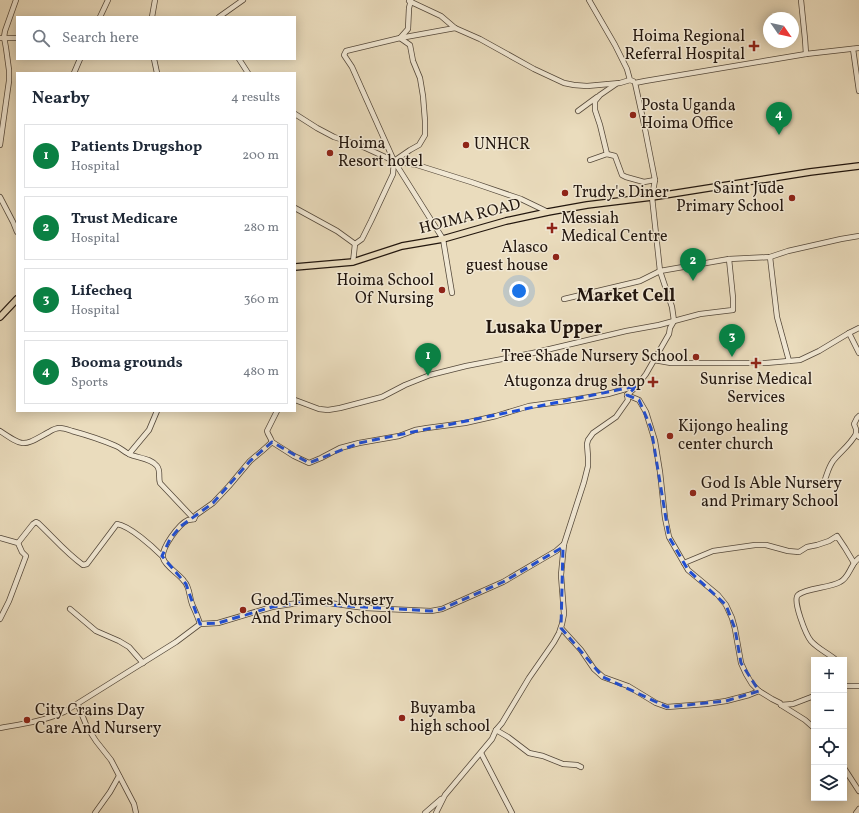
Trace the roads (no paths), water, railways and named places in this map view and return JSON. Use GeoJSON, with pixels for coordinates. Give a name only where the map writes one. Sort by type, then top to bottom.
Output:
{"type":"FeatureCollection","features":[{"type":"Feature","properties":{"kind":"main road","name":"HOIMA ROAD"},"geometry":{"type":"LineString","coordinates":[[296,267],[353,262],[402,246],[443,239],[506,221],[586,204],[652,197],[859,166]]}},
{"type":"Feature","properties":{"kind":"main road"},"geometry":{"type":"LineString","coordinates":[[0,317],[16,300]]}},
{"type":"Feature","properties":{"kind":"street"},"geometry":{"type":"LineString","coordinates":[[0,145],[9,75],[8,60],[2,37],[16,0]]}},
{"type":"Feature","properties":{"kind":"street"},"geometry":{"type":"LineString","coordinates":[[100,16],[108,0]]}},
{"type":"Feature","properties":{"kind":"street"},"geometry":{"type":"LineString","coordinates":[[152,16],[155,0]]}},
{"type":"Feature","properties":{"kind":"street"},"geometry":{"type":"LineString","coordinates":[[221,16],[243,0]]}},
{"type":"Feature","properties":{"kind":"street"},"geometry":{"type":"LineString","coordinates":[[589,0],[615,45],[627,69],[630,80],[635,83],[655,180],[652,197],[660,271],[672,307],[674,321],[670,328],[669,334],[654,360],[637,386],[627,395]]}},
{"type":"Feature","properties":{"kind":"street"},"geometry":{"type":"LineString","coordinates":[[801,0],[806,54]]}},
{"type":"Feature","properties":{"kind":"street"},"geometry":{"type":"LineString","coordinates":[[400,38],[408,29],[410,1],[441,16],[454,28],[480,38],[534,69],[564,83],[586,86],[617,83],[630,80]]}},
{"type":"Feature","properties":{"kind":"street"},"geometry":{"type":"LineString","coordinates":[[452,292],[443,239],[394,161],[352,67],[344,55],[346,51],[350,50],[400,38],[454,28]]}},
{"type":"Feature","properties":{"kind":"street"},"geometry":{"type":"LineString","coordinates":[[2,37],[16,38]]}},
{"type":"Feature","properties":{"kind":"street"},"geometry":{"type":"LineString","coordinates":[[394,161],[419,145],[425,135],[423,96],[420,78],[413,61],[410,46],[400,38]]}},
{"type":"Feature","properties":{"kind":"street"},"geometry":{"type":"LineString","coordinates":[[635,83],[645,80],[806,54],[859,48]]}},
{"type":"Feature","properties":{"kind":"street"},"geometry":{"type":"LineString","coordinates":[[853,49],[859,90]]}},
{"type":"Feature","properties":{"kind":"street"},"geometry":{"type":"LineString","coordinates":[[74,72],[80,60]]}},
{"type":"Feature","properties":{"kind":"street"},"geometry":{"type":"LineString","coordinates":[[154,60],[157,72]]}},
{"type":"Feature","properties":{"kind":"street"},"geometry":{"type":"LineString","coordinates":[[240,60],[247,72]]}},
{"type":"Feature","properties":{"kind":"street"},"geometry":{"type":"LineString","coordinates":[[578,111],[617,83]]}},
{"type":"Feature","properties":{"kind":"street"},"geometry":{"type":"LineString","coordinates":[[600,95],[595,101],[595,110],[607,154]]}},
{"type":"Feature","properties":{"kind":"street"},"geometry":{"type":"LineString","coordinates":[[296,115],[334,137],[359,145],[394,161],[417,165],[472,182],[527,202],[548,212]]}},
{"type":"Feature","properties":{"kind":"street"},"geometry":{"type":"LineString","coordinates":[[590,160],[607,154],[615,156],[622,175],[644,182],[655,180]]}},
{"type":"Feature","properties":{"kind":"street"},"geometry":{"type":"LineString","coordinates":[[353,262],[355,244],[362,239],[371,221],[393,174],[394,161]]}},
{"type":"Feature","properties":{"kind":"street"},"geometry":{"type":"LineString","coordinates":[[0,197],[16,230]]}},
{"type":"Feature","properties":{"kind":"street"},"geometry":{"type":"LineString","coordinates":[[296,209],[337,231],[355,244]]}},
{"type":"Feature","properties":{"kind":"street"},"geometry":{"type":"LineString","coordinates":[[564,299],[640,281],[660,271],[729,259],[770,257],[788,251],[859,236]]}},
{"type":"Feature","properties":{"kind":"street"},"geometry":{"type":"LineString","coordinates":[[770,257],[777,316],[789,361]]}},
{"type":"Feature","properties":{"kind":"street"},"geometry":{"type":"LineString","coordinates":[[296,400],[319,409],[328,410],[340,408],[382,397],[405,385],[430,375],[466,366],[533,353],[626,331],[659,325],[700,314],[733,310],[729,259]]}},
{"type":"Feature","properties":{"kind":"street"},"geometry":{"type":"LineString","coordinates":[[654,360],[672,363],[766,363],[800,360],[810,356],[859,328]]}},
{"type":"Feature","properties":{"kind":"street"},"geometry":{"type":"LineString","coordinates":[[849,333],[859,353]]}},
{"type":"Feature","properties":{"kind":"street"},"geometry":{"type":"LineString","coordinates":[[276,412],[267,431],[272,442],[294,456],[309,463],[340,448],[359,443],[399,436],[415,430],[465,423],[529,406],[608,394],[637,386]]}},
{"type":"Feature","properties":{"kind":"street"},"geometry":{"type":"LineString","coordinates":[[425,813],[444,795],[481,753],[554,642],[561,628],[564,614],[561,575],[564,544],[584,482],[588,462],[588,440],[593,433],[618,414],[628,400],[627,395]]}},
{"type":"Feature","properties":{"kind":"street"},"geometry":{"type":"LineString","coordinates":[[627,395],[639,400],[646,412],[656,449],[667,531],[685,566],[726,604],[735,629],[741,663],[752,684],[759,691],[780,703],[811,725]]}},
{"type":"Feature","properties":{"kind":"street"},"geometry":{"type":"LineString","coordinates":[[129,454],[150,430],[157,412]]}},
{"type":"Feature","properties":{"kind":"street"},"geometry":{"type":"LineString","coordinates":[[824,482],[833,461],[857,436],[854,424],[859,416]]}},
{"type":"Feature","properties":{"kind":"street"},"geometry":{"type":"LineString","coordinates":[[0,431],[22,444],[31,442],[60,428],[84,434],[116,446],[129,454],[150,461],[157,465],[160,474],[160,483],[194,519]]}},
{"type":"Feature","properties":{"kind":"street"},"geometry":{"type":"LineString","coordinates":[[162,556],[170,539],[181,526],[188,520],[194,519],[196,515],[213,503],[250,461],[272,442]]}},
{"type":"Feature","properties":{"kind":"street"},"geometry":{"type":"LineString","coordinates":[[18,543],[36,522],[65,551],[83,564],[87,564],[117,524],[126,528],[150,544],[162,556],[163,560],[171,569],[184,580],[200,624]]}},
{"type":"Feature","properties":{"kind":"street"},"geometry":{"type":"LineString","coordinates":[[684,563],[713,551],[755,545],[799,552],[807,547],[829,541],[837,536],[846,548],[854,563]]}},
{"type":"Feature","properties":{"kind":"street"},"geometry":{"type":"LineString","coordinates":[[0,538],[18,543]]}},
{"type":"Feature","properties":{"kind":"street"},"geometry":{"type":"LineString","coordinates":[[0,618],[9,601],[26,556],[22,552],[18,543]]}},
{"type":"Feature","properties":{"kind":"street"},"geometry":{"type":"LineString","coordinates":[[0,728],[54,717],[64,712],[176,642],[200,624],[218,623],[266,608],[298,603],[329,603],[365,608],[431,611],[442,609],[503,582],[556,551],[564,544]]}},
{"type":"Feature","properties":{"kind":"street"},"geometry":{"type":"LineString","coordinates":[[832,657],[808,638],[800,615],[797,597],[803,592],[832,586],[841,582],[859,558]]}},
{"type":"Feature","properties":{"kind":"street"},"geometry":{"type":"LineString","coordinates":[[70,609],[96,631],[129,647],[143,663]]}},
{"type":"Feature","properties":{"kind":"street"},"geometry":{"type":"LineString","coordinates":[[561,628],[581,650],[594,669],[603,677],[628,686],[661,706],[667,707],[726,701],[759,691]]}},
{"type":"Feature","properties":{"kind":"street"},"geometry":{"type":"LineString","coordinates":[[847,686],[859,686]]}},
{"type":"Feature","properties":{"kind":"street"},"geometry":{"type":"LineString","coordinates":[[782,705],[792,704],[811,697]]}},
{"type":"Feature","properties":{"kind":"street"},"geometry":{"type":"LineString","coordinates":[[78,704],[96,741],[111,760],[134,804],[136,813]]}},
{"type":"Feature","properties":{"kind":"street"},"geometry":{"type":"LineString","coordinates":[[496,730],[529,753],[543,756],[563,764],[577,765],[581,767]]}},
{"type":"Feature","properties":{"kind":"street"},"geometry":{"type":"LineString","coordinates":[[481,753],[512,813]]}},
{"type":"Feature","properties":{"kind":"street"},"geometry":{"type":"LineString","coordinates":[[847,773],[859,792]]}},
{"type":"Feature","properties":{"kind":"street"},"geometry":{"type":"LineString","coordinates":[[94,813],[110,792],[119,776]]}},
{"type":"Feature","properties":{"kind":"street"},"geometry":{"type":"LineString","coordinates":[[436,813],[444,795]]}},
{"type":"Feature","properties":{"kind":"street"},"geometry":{"type":"LineString","coordinates":[[856,813],[859,810]]}},
{"type":"Feature","properties":{"kind":"place","name":"Hoima Regional Referral Hospital"},"geometry":{"type":"Point","coordinates":[754,46]}},
{"type":"Feature","properties":{"kind":"place","name":"Posta Uganda Hoima Office"},"geometry":{"type":"Point","coordinates":[633,115]}},
{"type":"Feature","properties":{"kind":"place","name":"Booma grounds"},"geometry":{"type":"Point","coordinates":[779,135]}},
{"type":"Feature","properties":{"kind":"place","name":"UNHCR"},"geometry":{"type":"Point","coordinates":[466,145]}},
{"type":"Feature","properties":{"kind":"place","name":"Hoima Resort hotel"},"geometry":{"type":"Point","coordinates":[330,153]}},
{"type":"Feature","properties":{"kind":"place","name":"Trudy's Diner"},"geometry":{"type":"Point","coordinates":[565,193]}},
{"type":"Feature","properties":{"kind":"place","name":"Saint Jude Primary School"},"geometry":{"type":"Point","coordinates":[792,198]}},
{"type":"Feature","properties":{"kind":"place","name":"Messiah Medical Centre"},"geometry":{"type":"Point","coordinates":[552,228]}},
{"type":"Feature","properties":{"kind":"place","name":"Alasco guest house"},"geometry":{"type":"Point","coordinates":[556,257]}},
{"type":"Feature","properties":{"kind":"place","name":"Trust Medicare"},"geometry":{"type":"Point","coordinates":[693,281]}},
{"type":"Feature","properties":{"kind":"place","name":"Hoima School Of Nursing"},"geometry":{"type":"Point","coordinates":[442,290]}},
{"type":"Feature","properties":{"kind":"place","name":"Tree Shade Nursery School"},"geometry":{"type":"Point","coordinates":[696,357]}},
{"type":"Feature","properties":{"kind":"place","name":"Lifecheq"},"geometry":{"type":"Point","coordinates":[732,357]}},
{"type":"Feature","properties":{"kind":"place","name":"Sunrise Medical Services"},"geometry":{"type":"Point","coordinates":[756,363]}},
{"type":"Feature","properties":{"kind":"place","name":"Patients Drugshop"},"geometry":{"type":"Point","coordinates":[428,376]}},
{"type":"Feature","properties":{"kind":"place","name":"Atugonza drug shop"},"geometry":{"type":"Point","coordinates":[653,382]}},
{"type":"Feature","properties":{"kind":"place","name":"Kijongo healing center church"},"geometry":{"type":"Point","coordinates":[670,436]}},
{"type":"Feature","properties":{"kind":"place","name":"God Is Able Nursery and Primary School"},"geometry":{"type":"Point","coordinates":[693,493]}},
{"type":"Feature","properties":{"kind":"place","name":"Good Times Nursery And Primary School"},"geometry":{"type":"Point","coordinates":[243,610]}},
{"type":"Feature","properties":{"kind":"place","name":"Buyamba high school"},"geometry":{"type":"Point","coordinates":[402,718]}},
{"type":"Feature","properties":{"kind":"place","name":"City Crains Day Care And Nursery"},"geometry":{"type":"Point","coordinates":[27,720]}},
{"type":"Feature","properties":{"kind":"district","name":"Market Cell"},"geometry":{"type":"Point","coordinates":[626,296]}},
{"type":"Feature","properties":{"kind":"district","name":"Lusaka Upper"},"geometry":{"type":"Point","coordinates":[544,328]}}]}
